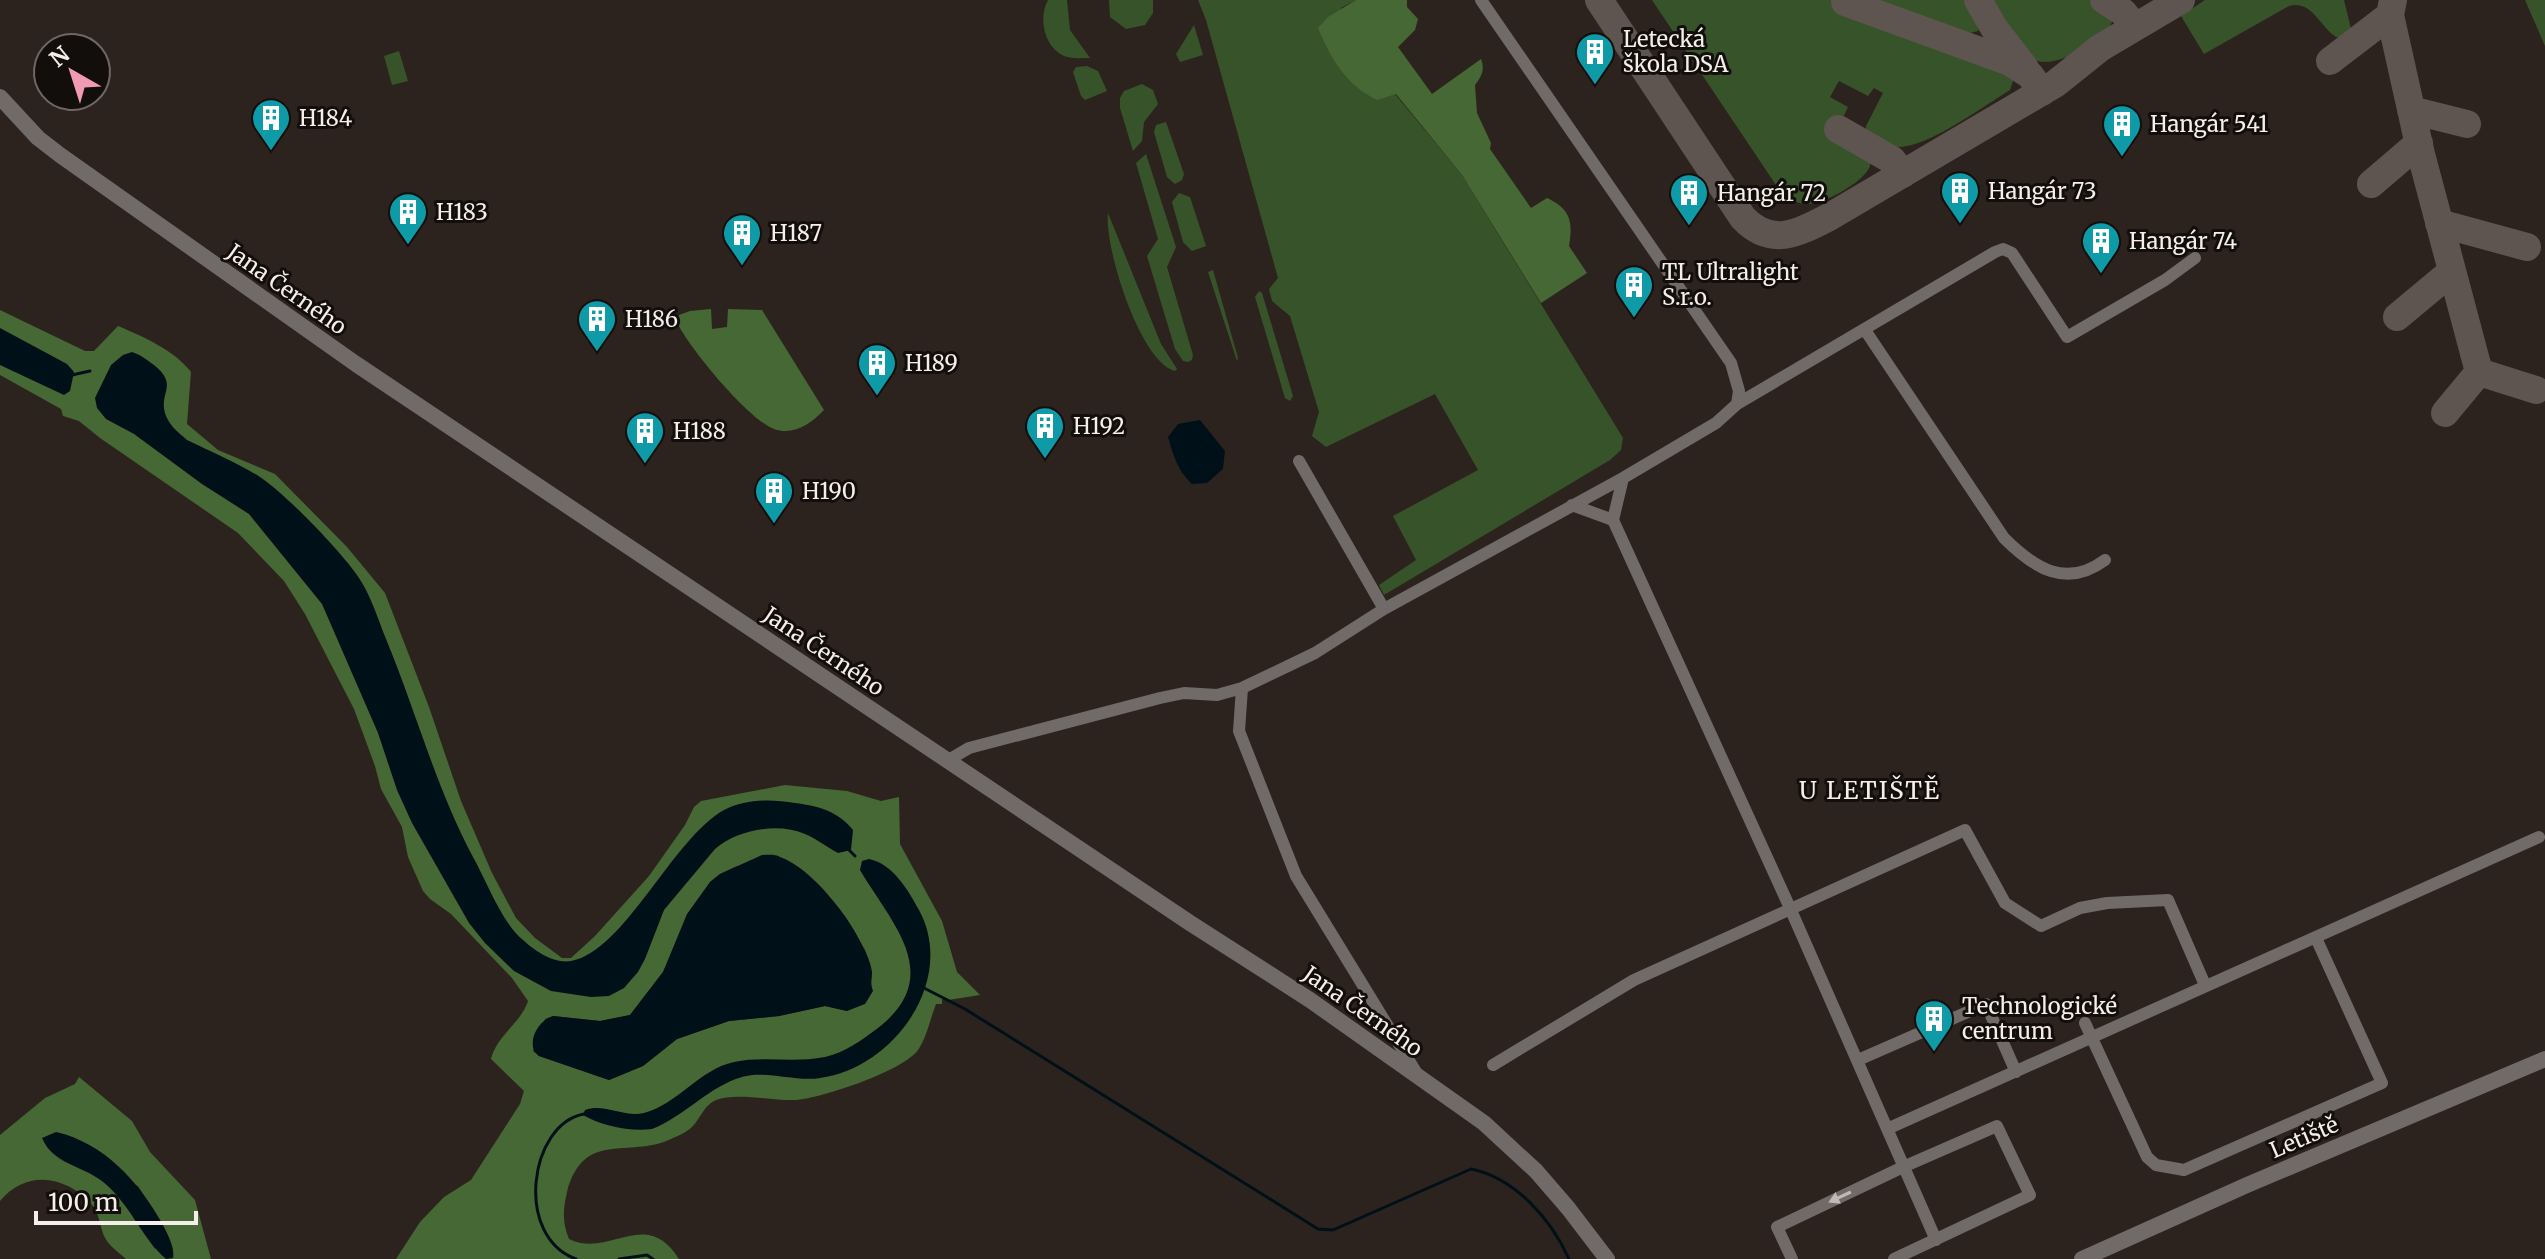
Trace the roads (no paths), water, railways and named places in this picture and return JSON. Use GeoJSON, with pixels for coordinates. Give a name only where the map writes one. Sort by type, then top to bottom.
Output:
{"type":"FeatureCollection","features":[{"type":"Feature","properties":{"kind":"street"},"geometry":{"type":"LineString","coordinates":[[1481,0],[1731,363],[1739,391],[1737,404]]}},
{"type":"Feature","properties":{"kind":"street","name":"Jana Černého"},"geometry":{"type":"LineString","coordinates":[[0,97],[38,138],[60,155],[356,364],[1418,1075],[1484,1123],[1536,1171],[1607,1259]]}},
{"type":"Feature","properties":{"kind":"street"},"geometry":{"type":"LineString","coordinates":[[947,761],[969,748],[1160,698],[1184,693],[1217,695],[1242,688],[1315,653],[1384,609],[1623,478],[1716,423],[1737,404],[1995,252],[2003,249],[2012,253],[2067,337],[2165,280],[2195,258]]}},
{"type":"Feature","properties":{"kind":"street"},"geometry":{"type":"LineString","coordinates":[[1865,330],[2004,538],[2025,558],[2050,571],[2070,575],[2090,571],[2105,560]]}},
{"type":"Feature","properties":{"kind":"street"},"geometry":{"type":"LineString","coordinates":[[1299,461],[1384,609]]}},
{"type":"Feature","properties":{"kind":"street"},"geometry":{"type":"LineString","coordinates":[[1623,478],[1613,520],[1790,908],[1936,1240]]}},
{"type":"Feature","properties":{"kind":"street"},"geometry":{"type":"LineString","coordinates":[[1572,505],[1613,520]]}},
{"type":"Feature","properties":{"kind":"street"},"geometry":{"type":"LineString","coordinates":[[1242,688],[1239,731],[1296,876],[1418,1075]]}},
{"type":"Feature","properties":{"kind":"street"},"geometry":{"type":"LineString","coordinates":[[1493,1065],[1634,980],[1965,830],[2005,903],[2041,926],[2080,908],[2107,903],[2168,900],[2205,985]]}},
{"type":"Feature","properties":{"kind":"street"},"geometry":{"type":"LineString","coordinates":[[1887,1129],[2539,837]]}},
{"type":"Feature","properties":{"kind":"street"},"geometry":{"type":"LineString","coordinates":[[2085,1023],[2147,1157],[2156,1165],[2184,1170],[2382,1083],[2316,938]]}},
{"type":"Feature","properties":{"kind":"street"},"geometry":{"type":"LineString","coordinates":[[1858,1060],[1986,1004],[2016,1072]]}},
{"type":"Feature","properties":{"kind":"street","name":"Letiště"},"geometry":{"type":"LineString","coordinates":[[2082,1259],[2247,1185],[2545,1059]]}},
{"type":"Feature","properties":{"kind":"street"},"geometry":{"type":"LineString","coordinates":[[1792,1259],[1777,1227],[1997,1126],[2030,1195],[1894,1259]]}},
{"type":"Feature","properties":{"kind":"waterway"},"geometry":{"type":"LineString","coordinates":[[72,375],[90,371]]}},
{"type":"Feature","properties":{"kind":"waterway"},"geometry":{"type":"LineString","coordinates":[[847,848],[855,856]]}},
{"type":"Feature","properties":{"kind":"waterway"},"geometry":{"type":"LineString","coordinates":[[922,987],[965,1009],[1318,1229],[1333,1230],[1471,1169],[1502,1181],[1530,1202],[1552,1229],[1569,1259]]}},
{"type":"Feature","properties":{"kind":"waterway"},"geometry":{"type":"LineString","coordinates":[[576,1259],[556,1247],[543,1228],[537,1206],[536,1182],[541,1158],[551,1138],[565,1122],[584,1114]]}},
{"type":"Feature","properties":{"kind":"waterway"},"geometry":{"type":"LineString","coordinates":[[619,1259],[647,1255],[653,1259]]}},
{"type":"Feature","properties":{"kind":"place","name":"Letecká škola DSA"},"geometry":{"type":"Point","coordinates":[1595,86]}},
{"type":"Feature","properties":{"kind":"place","name":"H184"},"geometry":{"type":"Point","coordinates":[271,152]}},
{"type":"Feature","properties":{"kind":"place","name":"Hangár 541"},"geometry":{"type":"Point","coordinates":[2122,158]}},
{"type":"Feature","properties":{"kind":"place","name":"Hangár 73"},"geometry":{"type":"Point","coordinates":[1960,225]}},
{"type":"Feature","properties":{"kind":"place","name":"Hangár 72"},"geometry":{"type":"Point","coordinates":[1689,227]}},
{"type":"Feature","properties":{"kind":"place","name":"H183"},"geometry":{"type":"Point","coordinates":[408,246]}},
{"type":"Feature","properties":{"kind":"place","name":"H187"},"geometry":{"type":"Point","coordinates":[742,267]}},
{"type":"Feature","properties":{"kind":"place","name":"Hangár 74"},"geometry":{"type":"Point","coordinates":[2101,275]}},
{"type":"Feature","properties":{"kind":"place","name":"TL Ultralight S.r.o."},"geometry":{"type":"Point","coordinates":[1634,319]}},
{"type":"Feature","properties":{"kind":"place","name":"H186"},"geometry":{"type":"Point","coordinates":[597,353]}},
{"type":"Feature","properties":{"kind":"place","name":"H189"},"geometry":{"type":"Point","coordinates":[877,397]}},
{"type":"Feature","properties":{"kind":"place","name":"H192"},"geometry":{"type":"Point","coordinates":[1045,460]}},
{"type":"Feature","properties":{"kind":"place","name":"H188"},"geometry":{"type":"Point","coordinates":[645,465]}},
{"type":"Feature","properties":{"kind":"place","name":"H190"},"geometry":{"type":"Point","coordinates":[774,525]}},
{"type":"Feature","properties":{"kind":"place","name":"Technologické centrum"},"geometry":{"type":"Point","coordinates":[1934,1053]}},
{"type":"Feature","properties":{"kind":"district","name":"U LETIŠTĚ"},"geometry":{"type":"Point","coordinates":[1870,791]}}]}
